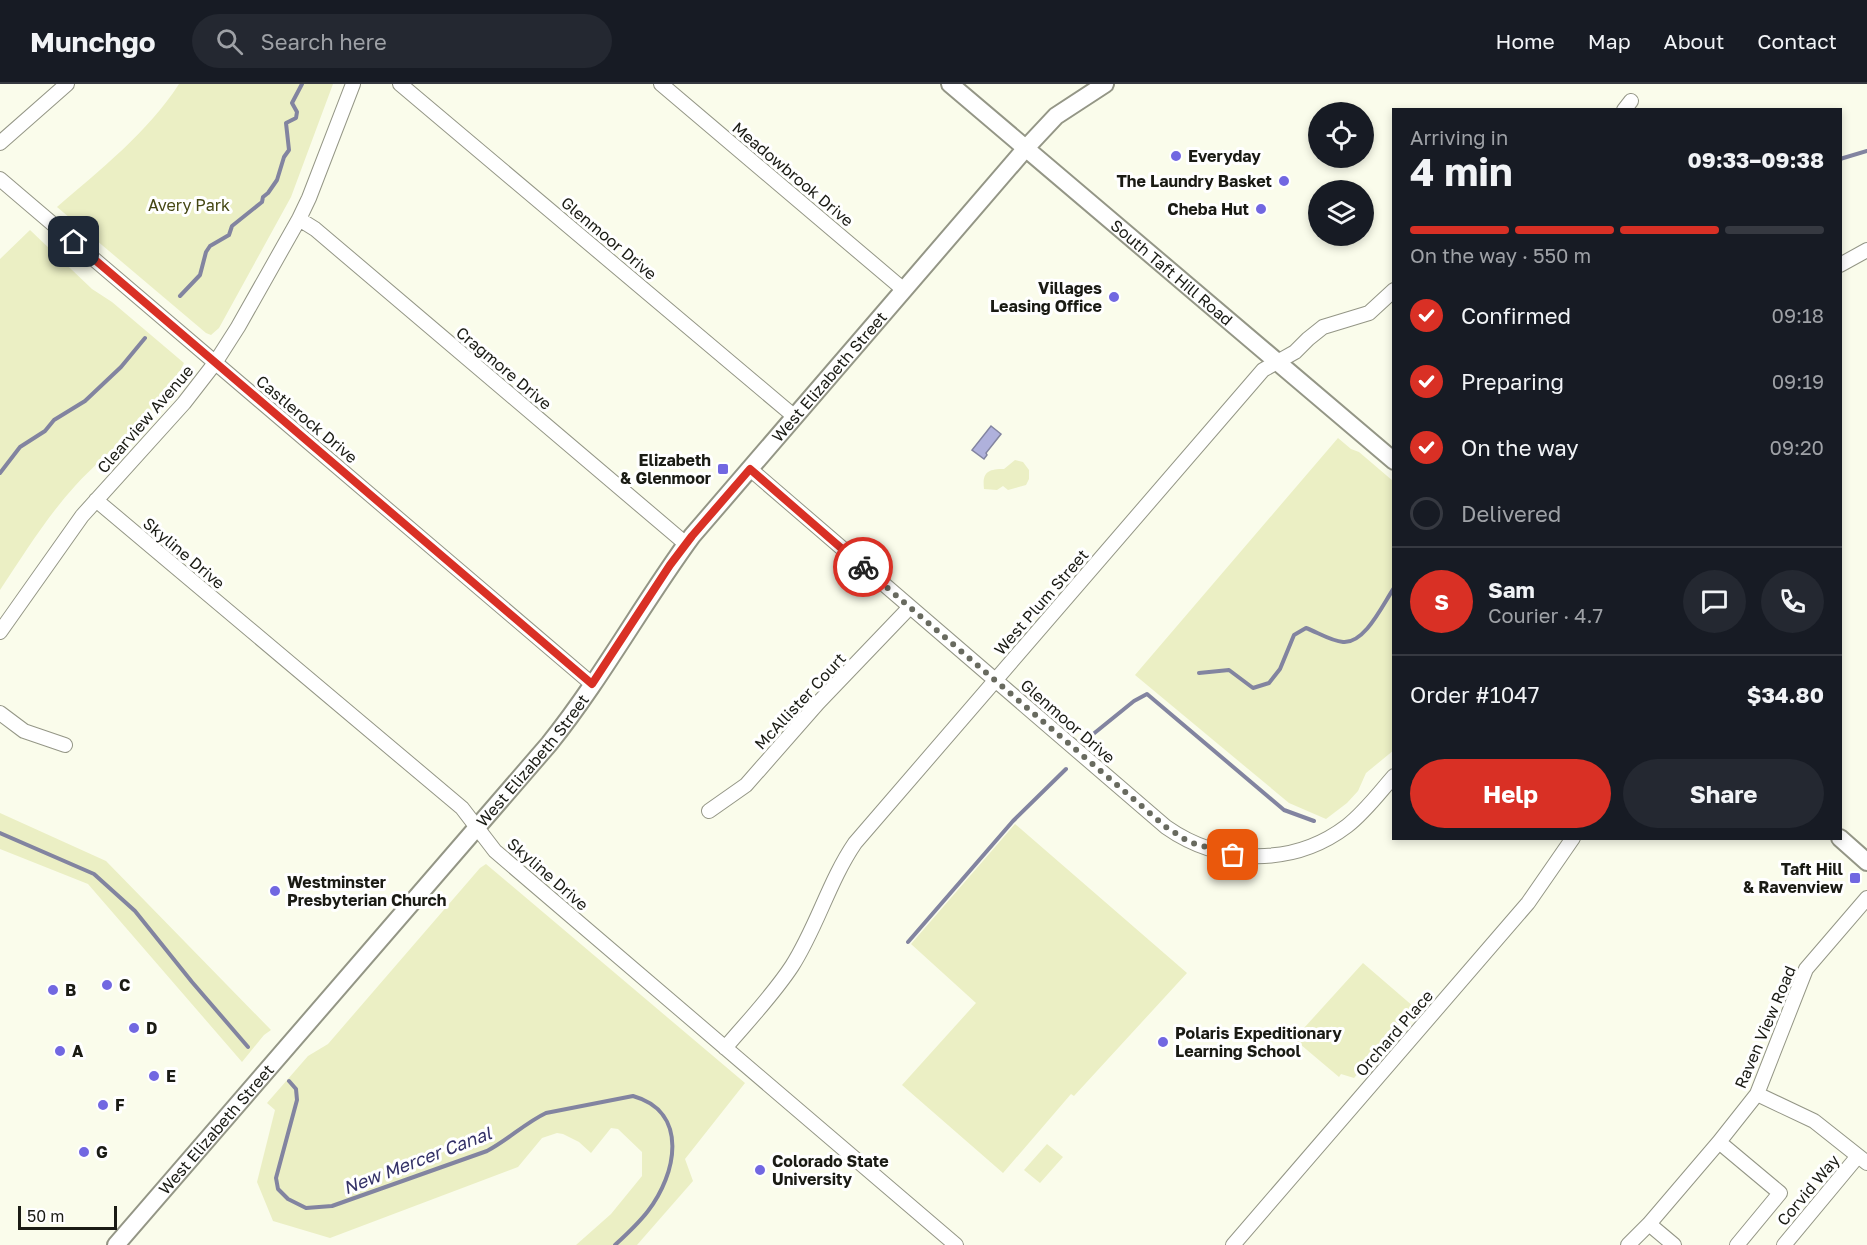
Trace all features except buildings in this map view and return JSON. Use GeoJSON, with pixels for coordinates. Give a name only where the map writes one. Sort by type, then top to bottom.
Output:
{"type":"FeatureCollection","features":[{"type":"Feature","properties":{"kind":"main road","name":"South Taft Hill Road"},"geometry":{"type":"LineString","coordinates":[[950,84],[1392,459]]}},
{"type":"Feature","properties":{"kind":"main road","name":"West Elizabeth Street"},"geometry":{"type":"LineString","coordinates":[[116,1245],[561,730],[686,544],[1026,148],[1056,116],[1105,84]]}},
{"type":"Feature","properties":{"kind":"main road"},"geometry":{"type":"LineString","coordinates":[[1842,840],[1867,861]]}},
{"type":"Feature","properties":{"kind":"street"},"geometry":{"type":"LineString","coordinates":[[0,143],[67,84]]}},
{"type":"Feature","properties":{"kind":"street","name":"Clearview Avenue"},"geometry":{"type":"LineString","coordinates":[[0,632],[82,516],[184,403],[215,363],[299,219],[352,84]]}},
{"type":"Feature","properties":{"kind":"street","name":"Glenmoor Drive"},"geometry":{"type":"LineString","coordinates":[[400,84],[795,417]]}},
{"type":"Feature","properties":{"kind":"street","name":"Meadowbrook Drive"},"geometry":{"type":"LineString","coordinates":[[661,84],[904,290]]}},
{"type":"Feature","properties":{"kind":"street","name":"Castlerock Drive"},"geometry":{"type":"LineString","coordinates":[[0,179],[592,684]]}},
{"type":"Feature","properties":{"kind":"street","name":"Cragmore Drive"},"geometry":{"type":"LineString","coordinates":[[299,219],[324,237],[686,544]]}},
{"type":"Feature","properties":{"kind":"street"},"geometry":{"type":"LineString","coordinates":[[1842,265],[1867,250]]}},
{"type":"Feature","properties":{"kind":"street","name":"West Plum Street"},"geometry":{"type":"LineString","coordinates":[[725,1048],[775,990],[792,965],[841,863],[855,843],[1261,373],[1295,352],[1323,327],[1369,313],[1392,292]]}},
{"type":"Feature","properties":{"kind":"street","name":"Glenmoor Drive"},"geometry":{"type":"LineString","coordinates":[[750,469],[1166,827],[1189,842],[1218,852],[1250,857],[1266,857],[1314,846],[1348,825],[1392,778]]}},
{"type":"Feature","properties":{"kind":"street","name":"Skyline Drive"},"geometry":{"type":"LineString","coordinates":[[96,500],[459,805],[496,853],[956,1245]]}},
{"type":"Feature","properties":{"kind":"street","name":"McAllister Court"},"geometry":{"type":"LineString","coordinates":[[709,812],[746,785],[818,704],[910,607]]}},
{"type":"Feature","properties":{"kind":"street"},"geometry":{"type":"LineString","coordinates":[[0,713],[24,731],[65,746]]}},
{"type":"Feature","properties":{"kind":"street","name":"Orchard Place"},"geometry":{"type":"LineString","coordinates":[[1233,1245],[1528,903],[1572,840]]}},
{"type":"Feature","properties":{"kind":"street","name":"Raven View Road"},"geometry":{"type":"LineString","coordinates":[[1628,1245],[1649,1224],[1757,1094],[1806,969],[1867,898]]}},
{"type":"Feature","properties":{"kind":"street"},"geometry":{"type":"LineString","coordinates":[[1757,1094],[1814,1121],[1862,1159]]}},
{"type":"Feature","properties":{"kind":"street"},"geometry":{"type":"LineString","coordinates":[[1719,1142],[1780,1193],[1737,1245]]}},
{"type":"Feature","properties":{"kind":"street","name":"Corvid Way"},"geometry":{"type":"LineString","coordinates":[[1784,1245],[1862,1159]]}},
{"type":"Feature","properties":{"kind":"street"},"geometry":{"type":"LineString","coordinates":[[1649,1224],[1674,1245]]}},
{"type":"Feature","properties":{"kind":"green space","name":"Avery Park"},"geometry":{"type":"Polygon","coordinates":[[[179,84],[333,84],[291,197],[219,328],[211,335],[57,207],[138,134],[167,102],[179,84]]]}},
{"type":"Feature","properties":{"kind":"green space"},"geometry":{"type":"Polygon","coordinates":[[[30,230],[92,289],[112,302],[184,363],[175,380],[150,413],[64,498],[0,590],[0,259],[30,230]]]}},
{"type":"Feature","properties":{"kind":"green space"},"geometry":{"type":"Polygon","coordinates":[[[1338,438],[1351,449],[1359,452],[1392,480],[1392,752],[1366,773],[1358,791],[1347,803],[1326,819],[1289,803],[1135,675],[1338,438]]]}},
{"type":"Feature","properties":{"kind":"green space"},"geometry":{"type":"Polygon","coordinates":[[[1015,460],[1023,462],[1029,470],[1026,485],[1008,490],[1003,486],[997,490],[984,489],[984,479],[987,473],[1004,469],[1015,460]]]}},
{"type":"Feature","properties":{"kind":"green space"},"geometry":{"type":"Polygon","coordinates":[[[0,813],[106,861],[271,1030],[264,1035],[242,1062],[88,884],[0,849],[0,813]]]}},
{"type":"Feature","properties":{"kind":"green space"},"geometry":{"type":"Polygon","coordinates":[[[1015,824],[1187,973],[1074,1096],[1071,1094],[1003,1173],[902,1085],[976,1003],[911,944],[1015,824]]]}},
{"type":"Feature","properties":{"kind":"green space"},"geometry":{"type":"Polygon","coordinates":[[[486,864],[745,1083],[685,1159],[693,1181],[637,1245],[576,1245],[611,1214],[642,1176],[642,1152],[618,1129],[611,1128],[591,1153],[579,1142],[557,1133],[542,1138],[518,1167],[330,1238],[273,1221],[257,1182],[275,1110],[267,1103],[308,1056],[328,1044],[480,868],[486,864]]]}},
{"type":"Feature","properties":{"kind":"green space"},"geometry":{"type":"Polygon","coordinates":[[[1363,963],[1414,1007],[1354,1078],[1341,1074],[1339,1077],[1294,1039],[1363,963]]]}},
{"type":"Feature","properties":{"kind":"green space"},"geometry":{"type":"Polygon","coordinates":[[[1047,1144],[1063,1157],[1040,1183],[1024,1170],[1047,1144]]]}},
{"type":"Feature","properties":{"kind":"water"},"geometry":{"type":"Polygon","coordinates":[[[991,426],[1001,434],[984,459],[972,450],[991,426]]]}},
{"type":"Feature","properties":{"kind":"waterway"},"geometry":{"type":"LineString","coordinates":[[180,296],[200,275],[206,252],[210,246],[229,235],[232,226],[262,202],[263,197],[277,180],[284,157],[289,150],[286,123],[296,118],[297,112],[292,103],[302,84]]}},
{"type":"Feature","properties":{"kind":"waterway"},"geometry":{"type":"LineString","coordinates":[[1842,158],[1867,151]]}},
{"type":"Feature","properties":{"kind":"waterway"},"geometry":{"type":"LineString","coordinates":[[0,473],[20,447],[45,431],[54,420],[85,401],[121,367],[145,338]]}},
{"type":"Feature","properties":{"kind":"waterway"},"geometry":{"type":"LineString","coordinates":[[1199,673],[1229,670],[1253,688],[1269,683],[1280,669],[1294,635],[1306,628],[1334,640],[1351,641],[1359,637],[1373,622],[1392,591]]}},
{"type":"Feature","properties":{"kind":"waterway"},"geometry":{"type":"LineString","coordinates":[[1092,735],[1134,701],[1147,694],[1284,810],[1314,821]]}},
{"type":"Feature","properties":{"kind":"waterway"},"geometry":{"type":"LineString","coordinates":[[908,942],[1013,821],[1066,769]]}},
{"type":"Feature","properties":{"kind":"waterway","name":"New Mercer Canal"},"geometry":{"type":"LineString","coordinates":[[0,833],[94,874],[135,911],[248,1047]]}},
{"type":"Feature","properties":{"kind":"waterway","name":"New Mercer Canal"},"geometry":{"type":"LineString","coordinates":[[289,1081],[296,1089],[297,1100],[276,1178],[278,1189],[288,1199],[306,1208],[332,1206],[487,1151],[546,1113],[633,1096],[651,1104],[663,1116],[670,1130],[671,1163],[658,1196],[648,1211],[615,1245]]}},
{"type":"Feature","properties":{"kind":"way so far"},"geometry":{"type":"LineString","coordinates":[[863,567],[1166,827],[1189,842],[1233,855]]}},
{"type":"Feature","properties":{"kind":"place","name":"Everyday"},"geometry":{"type":"Point","coordinates":[1176,156]}},
{"type":"Feature","properties":{"kind":"place","name":"The Laundry Basket"},"geometry":{"type":"Point","coordinates":[1284,181]}},
{"type":"Feature","properties":{"kind":"place","name":"Cheba Hut"},"geometry":{"type":"Point","coordinates":[1261,209]}},
{"type":"Feature","properties":{"kind":"place","name":"Villages Leasing Office"},"geometry":{"type":"Point","coordinates":[1114,297]}},
{"type":"Feature","properties":{"kind":"place","name":"Elizabeth & Glenmoor"},"geometry":{"type":"Point","coordinates":[723,469]}},
{"type":"Feature","properties":{"kind":"place","name":"Taft Hill & Ravenview"},"geometry":{"type":"Point","coordinates":[1855,878]}},
{"type":"Feature","properties":{"kind":"place","name":"Westminster Presbyterian Church"},"geometry":{"type":"Point","coordinates":[275,891]}},
{"type":"Feature","properties":{"kind":"place","name":"C"},"geometry":{"type":"Point","coordinates":[107,985]}},
{"type":"Feature","properties":{"kind":"place","name":"B"},"geometry":{"type":"Point","coordinates":[53,990]}},
{"type":"Feature","properties":{"kind":"place","name":"D"},"geometry":{"type":"Point","coordinates":[134,1028]}},
{"type":"Feature","properties":{"kind":"place","name":"Polaris Expeditionary Learning School"},"geometry":{"type":"Point","coordinates":[1163,1042]}},
{"type":"Feature","properties":{"kind":"place","name":"A"},"geometry":{"type":"Point","coordinates":[60,1051]}},
{"type":"Feature","properties":{"kind":"place","name":"E"},"geometry":{"type":"Point","coordinates":[154,1076]}},
{"type":"Feature","properties":{"kind":"place","name":"F"},"geometry":{"type":"Point","coordinates":[103,1105]}},
{"type":"Feature","properties":{"kind":"place","name":"G"},"geometry":{"type":"Point","coordinates":[84,1152]}},
{"type":"Feature","properties":{"kind":"place","name":"Colorado State University"},"geometry":{"type":"Point","coordinates":[760,1170]}},
{"type":"Feature","properties":{"kind":"route"},"geometry":{"type":"LineString","coordinates":[[74,242],[592,684],[670,565],[750,469],[863,567]]}}]}
